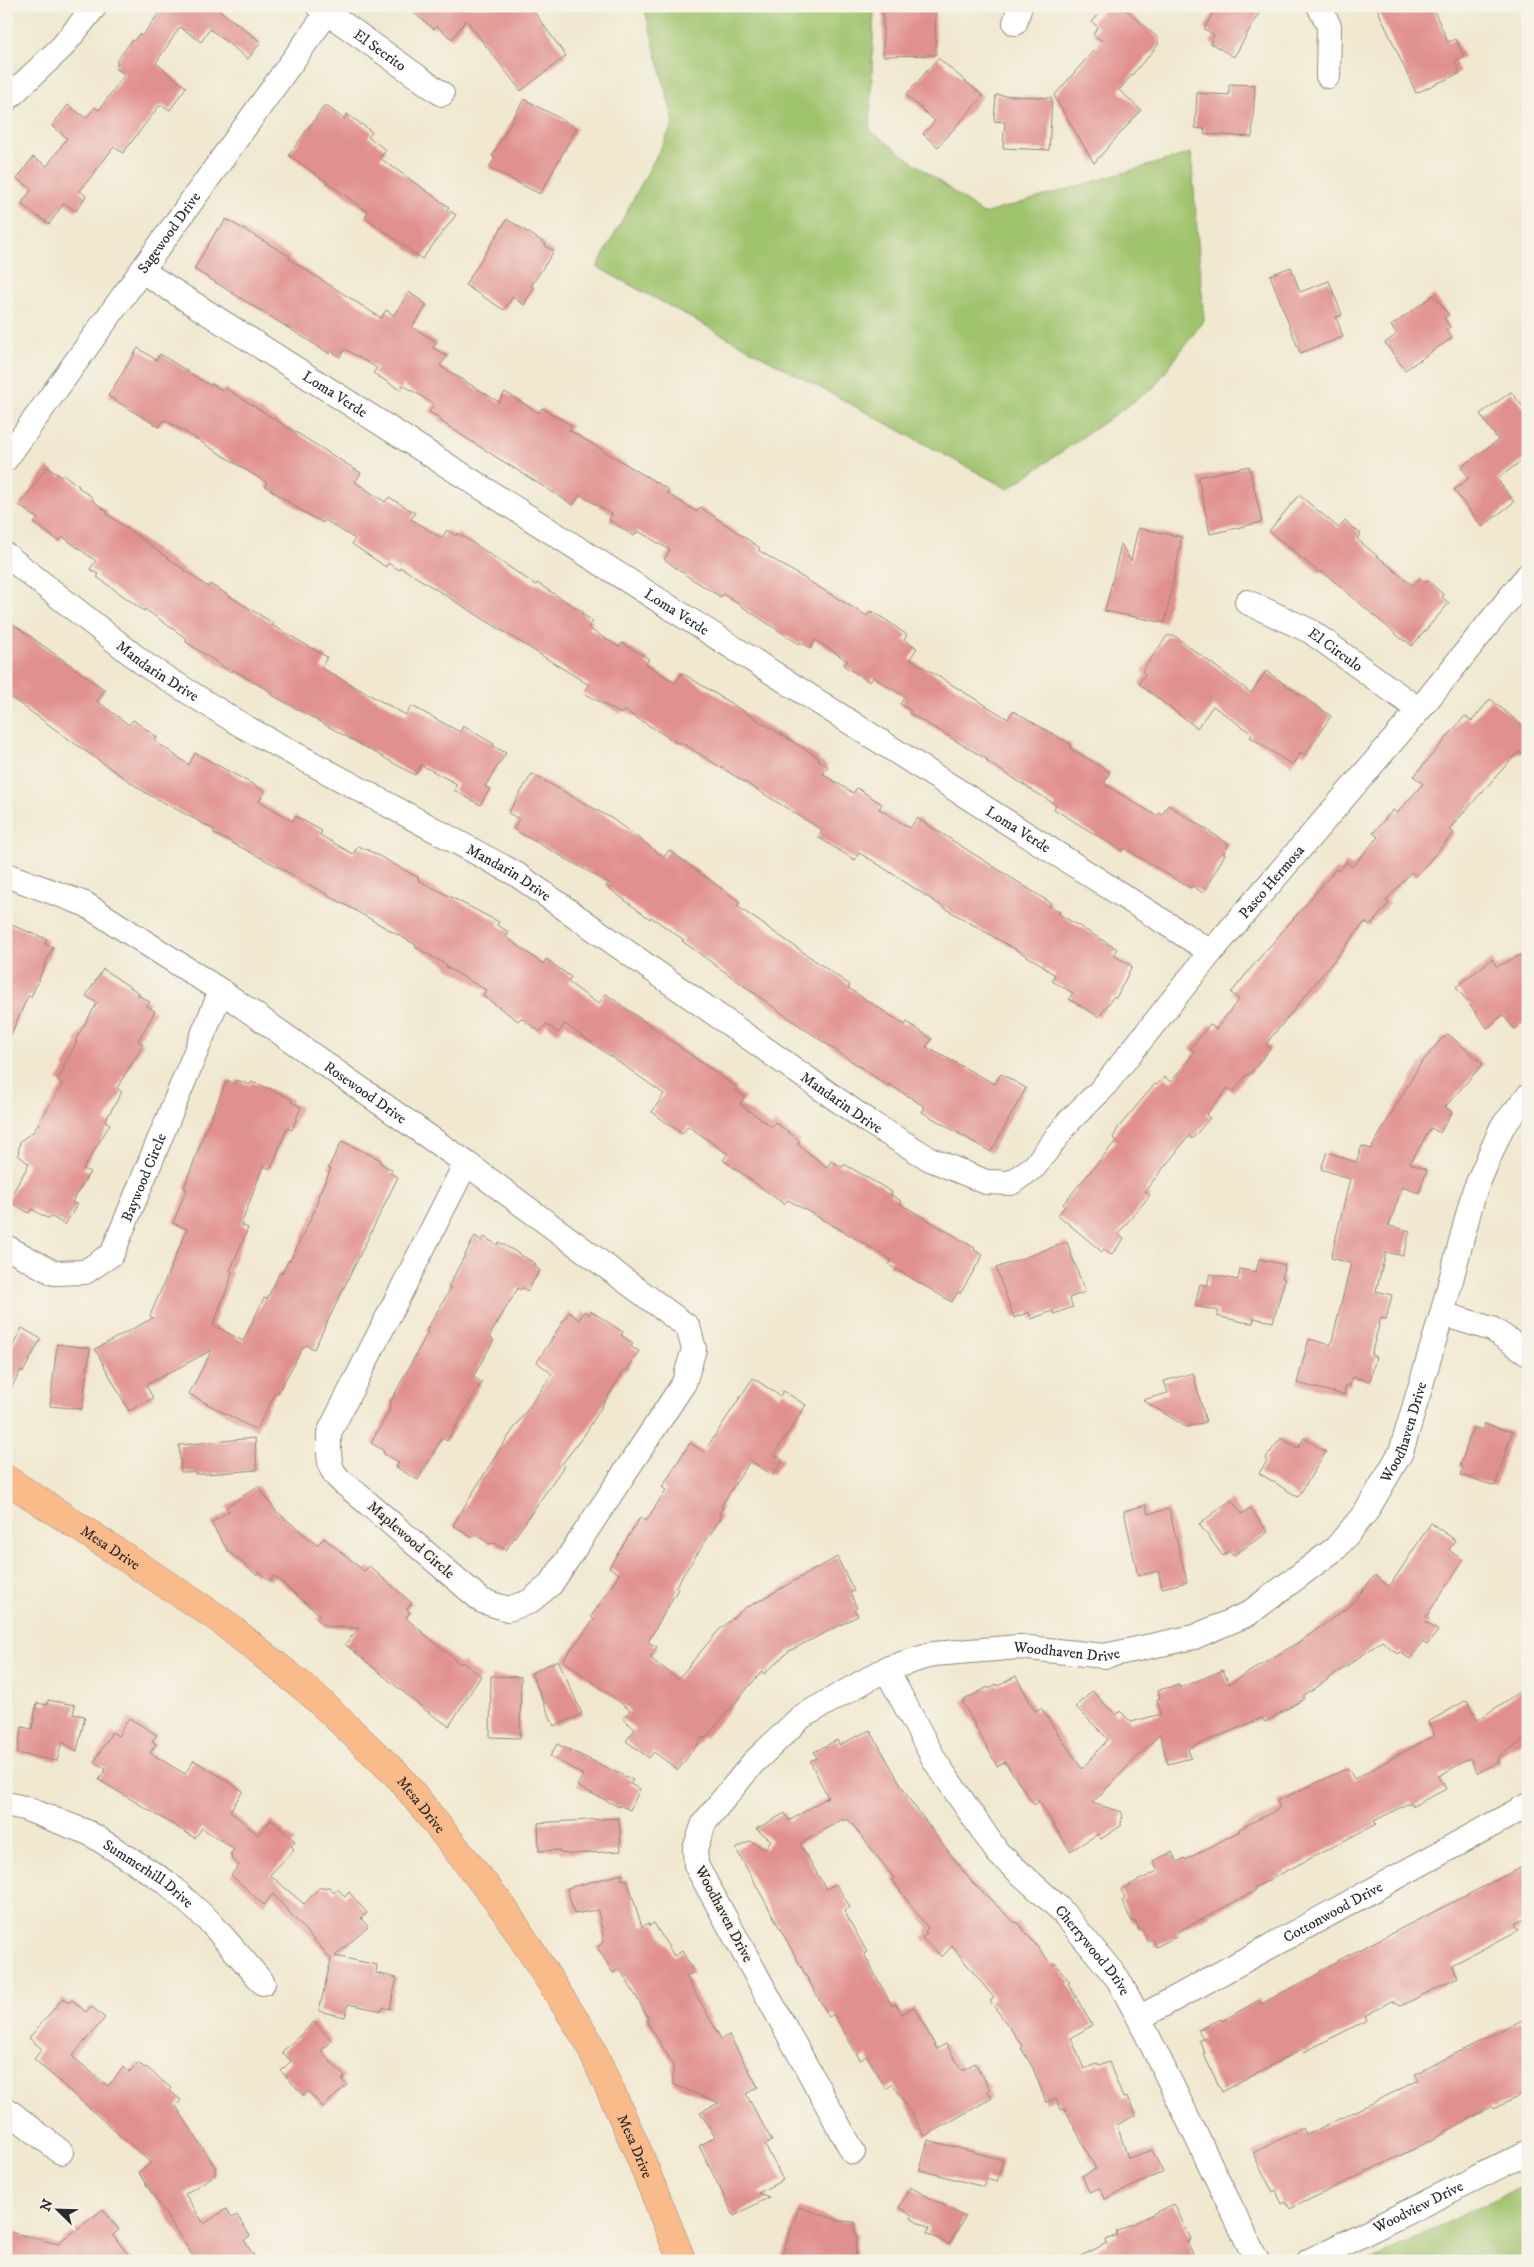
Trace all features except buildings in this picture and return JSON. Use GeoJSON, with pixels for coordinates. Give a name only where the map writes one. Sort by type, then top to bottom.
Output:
{"type":"FeatureCollection","features":[{"type":"Feature","properties":{"kind":"main road","name":"Mesa Drive"},"geometry":{"type":"LineString","coordinates":[[6,1479],[219,1620],[312,1694],[400,1778],[504,1909],[587,2039],[636,2147],[682,2261]]}},
{"type":"Feature","properties":{"kind":"street"},"geometry":{"type":"LineString","coordinates":[[6,100],[62,47],[95,6]]}},
{"type":"Feature","properties":{"kind":"street"},"geometry":{"type":"LineString","coordinates":[[1320,6],[1328,26],[1328,76]]}},
{"type":"Feature","properties":{"kind":"street","name":"El Secrito"},"geometry":{"type":"LineString","coordinates":[[326,8],[442,94]]}},
{"type":"Feature","properties":{"kind":"street","name":"Sagewood Drive"},"geometry":{"type":"LineString","coordinates":[[6,459],[142,271],[326,8]]}},
{"type":"Feature","properties":{"kind":"street","name":"Loma Verde"},"geometry":{"type":"LineString","coordinates":[[142,271],[1211,952]]}},
{"type":"Feature","properties":{"kind":"street","name":"Mandarin Drive"},"geometry":{"type":"LineString","coordinates":[[6,555],[147,666],[243,726],[516,874],[869,1122],[930,1158],[954,1169],[986,1182],[1011,1182]]}},
{"type":"Feature","properties":{"kind":"street","name":"Paseo Hermosa"},"geometry":{"type":"LineString","coordinates":[[1011,1182],[1035,1166],[1068,1122],[1101,1090],[1211,952],[1524,586]]}},
{"type":"Feature","properties":{"kind":"street","name":"El Circulo"},"geometry":{"type":"LineString","coordinates":[[1247,602],[1310,631],[1419,710]]}},
{"type":"Feature","properties":{"kind":"street","name":"Rosewood Drive"},"geometry":{"type":"LineString","coordinates":[[6,875],[85,904],[221,991],[466,1163],[688,1328],[694,1349]]}},
{"type":"Feature","properties":{"kind":"street","name":"Baywood Circle"},"geometry":{"type":"LineString","coordinates":[[6,1247],[54,1273],[85,1272],[112,1254],[221,991]]}},
{"type":"Feature","properties":{"kind":"street","name":"Woodhaven Drive"},"geometry":{"type":"LineString","coordinates":[[853,2152],[696,1865],[695,1849],[704,1823],[752,1764],[801,1717],[886,1669],[934,1654],[1019,1647],[1104,1656],[1194,1637],[1248,1614],[1336,1548],[1366,1512],[1401,1452],[1442,1314],[1474,1192],[1502,1127],[1528,1096]]}},
{"type":"Feature","properties":{"kind":"street","name":"Maplewood Circle"},"geometry":{"type":"LineString","coordinates":[[466,1163],[329,1433],[329,1466],[338,1480],[350,1488],[482,1601],[508,1609],[528,1602],[551,1584],[684,1383],[694,1349]]}},
{"type":"Feature","properties":{"kind":"street"},"geometry":{"type":"LineString","coordinates":[[1442,1314],[1492,1329],[1528,1352]]}},
{"type":"Feature","properties":{"kind":"street","name":"Cherrywood Drive"},"geometry":{"type":"LineString","coordinates":[[886,1669],[935,1761],[998,1853],[1060,1909],[1118,1979],[1139,2018],[1257,2261]]}},
{"type":"Feature","properties":{"kind":"street","name":"Summerhill Drive"},"geometry":{"type":"LineString","coordinates":[[6,1804],[24,1808],[90,1834],[166,1882],[210,1922],[263,1983]]}},
{"type":"Feature","properties":{"kind":"street","name":"Cottonwood Drive"},"geometry":{"type":"LineString","coordinates":[[1139,2018],[1528,1805]]}},
{"type":"Feature","properties":{"kind":"street"},"geometry":{"type":"LineString","coordinates":[[6,2108],[60,2152]]}},
{"type":"Feature","properties":{"kind":"street","name":"Woodview Drive"},"geometry":{"type":"LineString","coordinates":[[1309,2261],[1528,2152]]}},
{"type":"Feature","properties":{"kind":"green space"},"geometry":{"type":"Polygon","coordinates":[[[644,6],[874,6],[870,130],[983,214],[1191,153],[1204,320],[1153,388],[1008,489],[597,267],[674,123],[644,6]]]}},
{"type":"Feature","properties":{"kind":"green space"},"geometry":{"type":"Polygon","coordinates":[[[1528,2183],[1528,2261],[1369,2261],[1528,2183]]]}}]}
